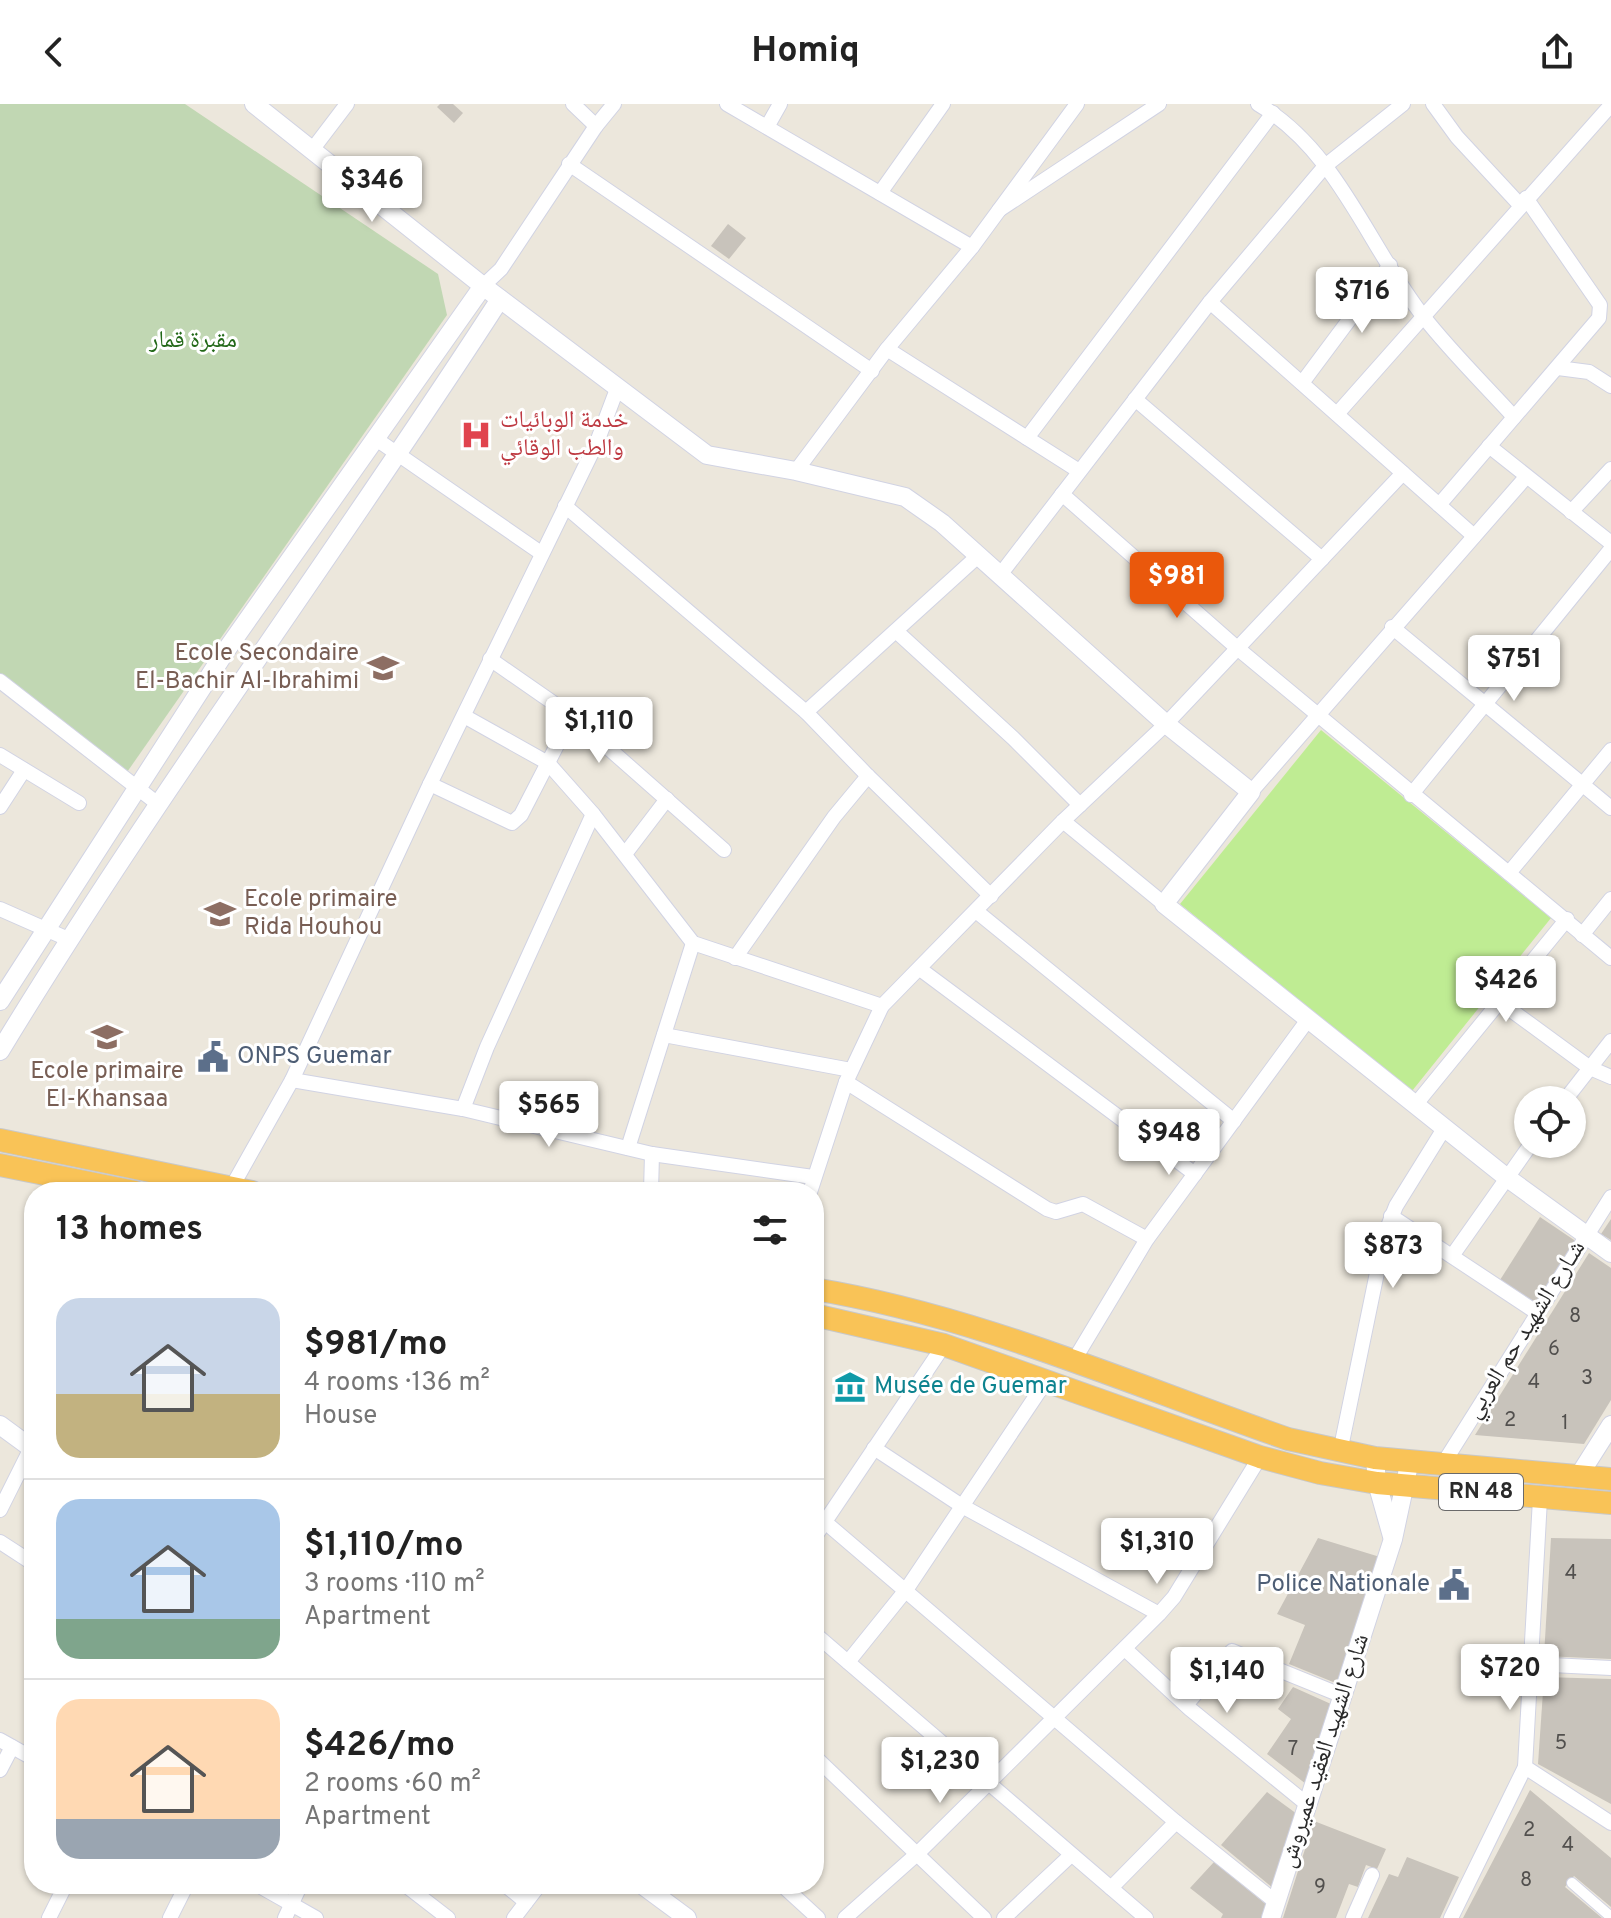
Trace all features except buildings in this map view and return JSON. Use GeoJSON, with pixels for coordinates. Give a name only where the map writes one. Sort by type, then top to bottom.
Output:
{"type":"FeatureCollection","features":[{"type":"Feature","properties":{"kind":"highway"},"geometry":{"type":"LineString","coordinates":[[0,1140],[195,1182]]}},
{"type":"Feature","properties":{"kind":"highway"},"geometry":{"type":"LineString","coordinates":[[0,1165],[85,1182]]}},
{"type":"Feature","properties":{"kind":"highway","name":"RN 48"},"geometry":{"type":"LineString","coordinates":[[824,1291],[881,1300],[925,1312],[1288,1439],[1340,1452],[1375,1458],[1611,1479]]}},
{"type":"Feature","properties":{"kind":"highway","name":"RN 48"},"geometry":{"type":"LineString","coordinates":[[824,1317],[944,1345],[1260,1457],[1320,1473],[1377,1483],[1611,1503]]}},
{"type":"Feature","properties":{"kind":"street"},"geometry":{"type":"LineString","coordinates":[[254,104],[483,286],[707,455],[796,471],[905,497],[922,506],[1166,724],[1251,792]]}},
{"type":"Feature","properties":{"kind":"street"},"geometry":{"type":"LineString","coordinates":[[312,150],[347,104]]}},
{"type":"Feature","properties":{"kind":"street"},"geometry":{"type":"LineString","coordinates":[[573,104],[596,126]]}},
{"type":"Feature","properties":{"kind":"street"},"geometry":{"type":"LineString","coordinates":[[0,1001],[227,649],[483,286],[501,269],[569,164],[614,104]]}},
{"type":"Feature","properties":{"kind":"street"},"geometry":{"type":"LineString","coordinates":[[727,104],[972,247]]}},
{"type":"Feature","properties":{"kind":"street"},"geometry":{"type":"LineString","coordinates":[[767,127],[780,104]]}},
{"type":"Feature","properties":{"kind":"street"},"geometry":{"type":"LineString","coordinates":[[880,193],[943,104]]}},
{"type":"Feature","properties":{"kind":"street"},"geometry":{"type":"LineString","coordinates":[[796,471],[887,349],[972,247],[1077,104]]}},
{"type":"Feature","properties":{"kind":"street"},"geometry":{"type":"LineString","coordinates":[[999,210],[1159,104]]}},
{"type":"Feature","properties":{"kind":"street"},"geometry":{"type":"LineString","coordinates":[[1258,104],[1273,113],[1325,166],[1422,315],[1514,417]]}},
{"type":"Feature","properties":{"kind":"street"},"geometry":{"type":"LineString","coordinates":[[1000,575],[1210,302],[1325,166],[1403,104]]}},
{"type":"Feature","properties":{"kind":"street"},"geometry":{"type":"LineString","coordinates":[[1433,104],[1457,137],[1523,202],[1601,309],[1597,322],[1439,505]]}},
{"type":"Feature","properties":{"kind":"street"},"geometry":{"type":"LineString","coordinates":[[1337,414],[1611,105]]}},
{"type":"Feature","properties":{"kind":"street"},"geometry":{"type":"LineString","coordinates":[[1027,438],[1273,113]]}},
{"type":"Feature","properties":{"kind":"street"},"geometry":{"type":"LineString","coordinates":[[569,164],[872,371]]}},
{"type":"Feature","properties":{"kind":"street"},"geometry":{"type":"LineString","coordinates":[[1302,383],[1390,265]]}},
{"type":"Feature","properties":{"kind":"street"},"geometry":{"type":"LineString","coordinates":[[0,1051],[68,939],[399,456],[500,299],[501,269]]}},
{"type":"Feature","properties":{"kind":"street"},"geometry":{"type":"LineString","coordinates":[[1210,302],[1474,536]]}},
{"type":"Feature","properties":{"kind":"street"},"geometry":{"type":"LineString","coordinates":[[887,349],[1079,471]]}},
{"type":"Feature","properties":{"kind":"street"},"geometry":{"type":"LineString","coordinates":[[1558,368],[1589,372],[1611,386]]}},
{"type":"Feature","properties":{"kind":"street"},"geometry":{"type":"LineString","coordinates":[[241,1182],[565,506],[617,389]]}},
{"type":"Feature","properties":{"kind":"street"},"geometry":{"type":"LineString","coordinates":[[1135,399],[1322,559]]}},
{"type":"Feature","properties":{"kind":"street"},"geometry":{"type":"LineString","coordinates":[[376,439],[541,553]]}},
{"type":"Feature","properties":{"kind":"street"},"geometry":{"type":"LineString","coordinates":[[1411,795],[1611,546],[1489,446]]}},
{"type":"Feature","properties":{"kind":"street"},"geometry":{"type":"LineString","coordinates":[[1571,512],[1611,469]]}},
{"type":"Feature","properties":{"kind":"street"},"geometry":{"type":"LineString","coordinates":[[813,1182],[848,1076],[882,1006],[1063,821],[1166,724],[1403,473]]}},
{"type":"Feature","properties":{"kind":"street"},"geometry":{"type":"LineString","coordinates":[[1164,904],[1251,792],[1526,477]]}},
{"type":"Feature","properties":{"kind":"street"},"geometry":{"type":"LineString","coordinates":[[1062,494],[1411,795],[1567,919],[1611,958]]}},
{"type":"Feature","properties":{"kind":"street"},"geometry":{"type":"LineString","coordinates":[[565,506],[806,712],[991,896]]}},
{"type":"Feature","properties":{"kind":"street"},"geometry":{"type":"LineString","coordinates":[[806,712],[978,556]]}},
{"type":"Feature","properties":{"kind":"street"},"geometry":{"type":"LineString","coordinates":[[291,561],[313,578]]}},
{"type":"Feature","properties":{"kind":"street"},"geometry":{"type":"LineString","coordinates":[[1392,627],[1611,808]]}},
{"type":"Feature","properties":{"kind":"street"},"geometry":{"type":"LineString","coordinates":[[896,631],[1013,738],[1080,805]]}},
{"type":"Feature","properties":{"kind":"street"},"geometry":{"type":"LineString","coordinates":[[490,659],[572,716],[724,850]]}},
{"type":"Feature","properties":{"kind":"street"},"geometry":{"type":"LineString","coordinates":[[0,681],[158,804]]}},
{"type":"Feature","properties":{"kind":"street"},"geometry":{"type":"LineString","coordinates":[[464,716],[548,763],[593,814],[693,943],[882,1006]]}},
{"type":"Feature","properties":{"kind":"street"},"geometry":{"type":"LineString","coordinates":[[430,784],[512,823],[521,815],[572,716]]}},
{"type":"Feature","properties":{"kind":"street"},"geometry":{"type":"LineString","coordinates":[[1509,873],[1611,750]]}},
{"type":"Feature","properties":{"kind":"street"},"geometry":{"type":"LineString","coordinates":[[0,755],[79,803]]}},
{"type":"Feature","properties":{"kind":"street"},"geometry":{"type":"LineString","coordinates":[[0,807],[24,770]]}},
{"type":"Feature","properties":{"kind":"street"},"geometry":{"type":"LineString","coordinates":[[735,958],[827,826],[868,776]]}},
{"type":"Feature","properties":{"kind":"street"},"geometry":{"type":"LineString","coordinates":[[625,854],[667,799]]}},
{"type":"Feature","properties":{"kind":"street"},"geometry":{"type":"LineString","coordinates":[[463,1109],[487,1047],[593,814]]}},
{"type":"Feature","properties":{"kind":"street"},"geometry":{"type":"LineString","coordinates":[[1063,821],[1307,1021],[1506,1177],[1611,1253]]}},
{"type":"Feature","properties":{"kind":"street"},"geometry":{"type":"LineString","coordinates":[[1582,935],[1611,899]]}},
{"type":"Feature","properties":{"kind":"street"},"geometry":{"type":"LineString","coordinates":[[0,909],[68,939]]}},
{"type":"Feature","properties":{"kind":"street"},"geometry":{"type":"LineString","coordinates":[[976,911],[1234,1121]]}},
{"type":"Feature","properties":{"kind":"street"},"geometry":{"type":"LineString","coordinates":[[1416,1104],[1567,919]]}},
{"type":"Feature","properties":{"kind":"street"},"geometry":{"type":"LineString","coordinates":[[628,1148],[693,943]]}},
{"type":"Feature","properties":{"kind":"street"},"geometry":{"type":"LineString","coordinates":[[920,969],[1195,1174]]}},
{"type":"Feature","properties":{"kind":"street"},"geometry":{"type":"LineString","coordinates":[[1500,1002],[1590,1068],[1611,1077]]}},
{"type":"Feature","properties":{"kind":"street"},"geometry":{"type":"LineString","coordinates":[[1073,1362],[1147,1239],[1307,1021]]}},
{"type":"Feature","properties":{"kind":"street"},"geometry":{"type":"LineString","coordinates":[[664,1035],[848,1076],[1047,1209],[1056,1212],[1083,1204],[1147,1239]]}},
{"type":"Feature","properties":{"kind":"street"},"geometry":{"type":"LineString","coordinates":[[1576,1086],[1611,1041]]}},
{"type":"Feature","properties":{"kind":"street"},"geometry":{"type":"LineString","coordinates":[[292,1080],[463,1109],[652,1154],[801,1182]]}},
{"type":"Feature","properties":{"kind":"street"},"geometry":{"type":"LineString","coordinates":[[1340,1452],[1391,1216],[1445,1127]]}},
{"type":"Feature","properties":{"kind":"street"},"geometry":{"type":"LineString","coordinates":[[651,1182],[652,1154]]}},
{"type":"Feature","properties":{"kind":"street"},"geometry":{"type":"LineString","coordinates":[[1452,1256],[1520,1158]]}},
{"type":"Feature","properties":{"kind":"street","name":"شـارع الشهيد حم العربي"},"geometry":{"type":"LineString","coordinates":[[1443,1464],[1611,1197]]}},
{"type":"Feature","properties":{"kind":"street"},"geometry":{"type":"LineString","coordinates":[[1391,1216],[1536,1312]]}},
{"type":"Feature","properties":{"kind":"street"},"geometry":{"type":"LineString","coordinates":[[944,1345],[825,1522],[1057,1718],[1274,1910]]}},
{"type":"Feature","properties":{"kind":"street"},"geometry":{"type":"LineString","coordinates":[[848,1662],[906,1590],[1046,1381]]}},
{"type":"Feature","properties":{"kind":"street"},"geometry":{"type":"LineString","coordinates":[[0,1425],[24,1443]]}},
{"type":"Feature","properties":{"kind":"street"},"geometry":{"type":"LineString","coordinates":[[1578,1477],[1611,1425]]}},
{"type":"Feature","properties":{"kind":"street"},"geometry":{"type":"LineString","coordinates":[[874,1448],[962,1506],[1159,1614]]}},
{"type":"Feature","properties":{"kind":"street"},"geometry":{"type":"LineString","coordinates":[[845,1918],[917,1854],[1159,1614],[1174,1597],[1260,1457]]}},
{"type":"Feature","properties":{"kind":"street"},"geometry":{"type":"LineString","coordinates":[[1375,1458],[1377,1483],[1393,1539]]}},
{"type":"Feature","properties":{"kind":"street","name":"شارع الشهيد العقيد عميروش"},"geometry":{"type":"LineString","coordinates":[[1274,1910],[1393,1539],[1410,1460]]}},
{"type":"Feature","properties":{"kind":"street"},"geometry":{"type":"LineString","coordinates":[[0,1510],[24,1464]]}},
{"type":"Feature","properties":{"kind":"street"},"geometry":{"type":"LineString","coordinates":[[1451,1918],[1525,1767],[1540,1499]]}},
{"type":"Feature","properties":{"kind":"street"},"geometry":{"type":"LineString","coordinates":[[0,1542],[24,1558]]}},
{"type":"Feature","properties":{"kind":"street"},"geometry":{"type":"LineString","coordinates":[[824,1642],[1070,1856],[1146,1918]]}},
{"type":"Feature","properties":{"kind":"street"},"geometry":{"type":"LineString","coordinates":[[1125,1649],[1186,1705],[1308,1805]]}},
{"type":"Feature","properties":{"kind":"street"},"geometry":{"type":"LineString","coordinates":[[1186,1705],[1232,1651],[1343,1696]]}},
{"type":"Feature","properties":{"kind":"street"},"geometry":{"type":"LineString","coordinates":[[1532,1664],[1611,1668]]}},
{"type":"Feature","properties":{"kind":"street"},"geometry":{"type":"LineString","coordinates":[[0,1770],[6,1744],[24,1754]]}},
{"type":"Feature","properties":{"kind":"street"},"geometry":{"type":"LineString","coordinates":[[824,1766],[984,1918]]}},
{"type":"Feature","properties":{"kind":"street"},"geometry":{"type":"LineString","coordinates":[[1525,1767],[1611,1823]]}},
{"type":"Feature","properties":{"kind":"street"},"geometry":{"type":"LineString","coordinates":[[1111,1888],[1176,1822]]}},
{"type":"Feature","properties":{"kind":"street"},"geometry":{"type":"LineString","coordinates":[[1004,1918],[1070,1856]]}},
{"type":"Feature","properties":{"kind":"street"},"geometry":{"type":"LineString","coordinates":[[1353,1918],[1372,1875]]}},
{"type":"Feature","properties":{"kind":"street"},"geometry":{"type":"LineString","coordinates":[[1572,1883],[1611,1917]]}},
{"type":"Feature","properties":{"kind":"street"},"geometry":{"type":"LineString","coordinates":[[49,1918],[61,1894]]}},
{"type":"Feature","properties":{"kind":"street"},"geometry":{"type":"LineString","coordinates":[[170,1918],[182,1894]]}},
{"type":"Feature","properties":{"kind":"street"},"geometry":{"type":"LineString","coordinates":[[268,1894],[288,1911],[316,1918]]}},
{"type":"Feature","properties":{"kind":"street"},"geometry":{"type":"LineString","coordinates":[[417,1894],[448,1918]]}},
{"type":"Feature","properties":{"kind":"street"},"geometry":{"type":"LineString","coordinates":[[516,1894],[526,1902]]}},
{"type":"Feature","properties":{"kind":"street"},"geometry":{"type":"LineString","coordinates":[[514,1918],[532,1894]]}},
{"type":"Feature","properties":{"kind":"street"},"geometry":{"type":"LineString","coordinates":[[655,1894],[687,1918]]}},
{"type":"Feature","properties":{"kind":"street"},"geometry":{"type":"LineString","coordinates":[[792,1894],[818,1918]]}},
{"type":"Feature","properties":{"kind":"green space","name":"مقبرة قمار"},"geometry":{"type":"Polygon","coordinates":[[[0,104],[185,104],[438,274],[447,315],[125,775],[0,679],[0,104]]]}},
{"type":"Feature","properties":{"kind":"green space"},"geometry":{"type":"Polygon","coordinates":[[[1321,730],[1551,918],[1412,1091],[1180,904],[1321,730]]]}},
{"type":"Feature","properties":{"kind":"place","name":"خدمة الوبائيات والطب الوقائي"},"geometry":{"type":"Point","coordinates":[476,435]}},
{"type":"Feature","properties":{"kind":"place","name":"Ecole Secondaire El-Bachir Al-Ibrahimi"},"geometry":{"type":"Point","coordinates":[383,668]}},
{"type":"Feature","properties":{"kind":"place","name":"Ecole primaire Rida Houhou"},"geometry":{"type":"Point","coordinates":[220,914]}},
{"type":"Feature","properties":{"kind":"place","name":"Ecole primaire El-Khansaa"},"geometry":{"type":"Point","coordinates":[107,1037]}},
{"type":"Feature","properties":{"kind":"place","name":"ONPS Guemar"},"geometry":{"type":"Point","coordinates":[213,1057]}},
{"type":"Feature","properties":{"kind":"place","name":"Musée de Guemar"},"geometry":{"type":"Point","coordinates":[850,1387]}},
{"type":"Feature","properties":{"kind":"place","name":"Police Nationale"},"geometry":{"type":"Point","coordinates":[1454,1585]}}]}
